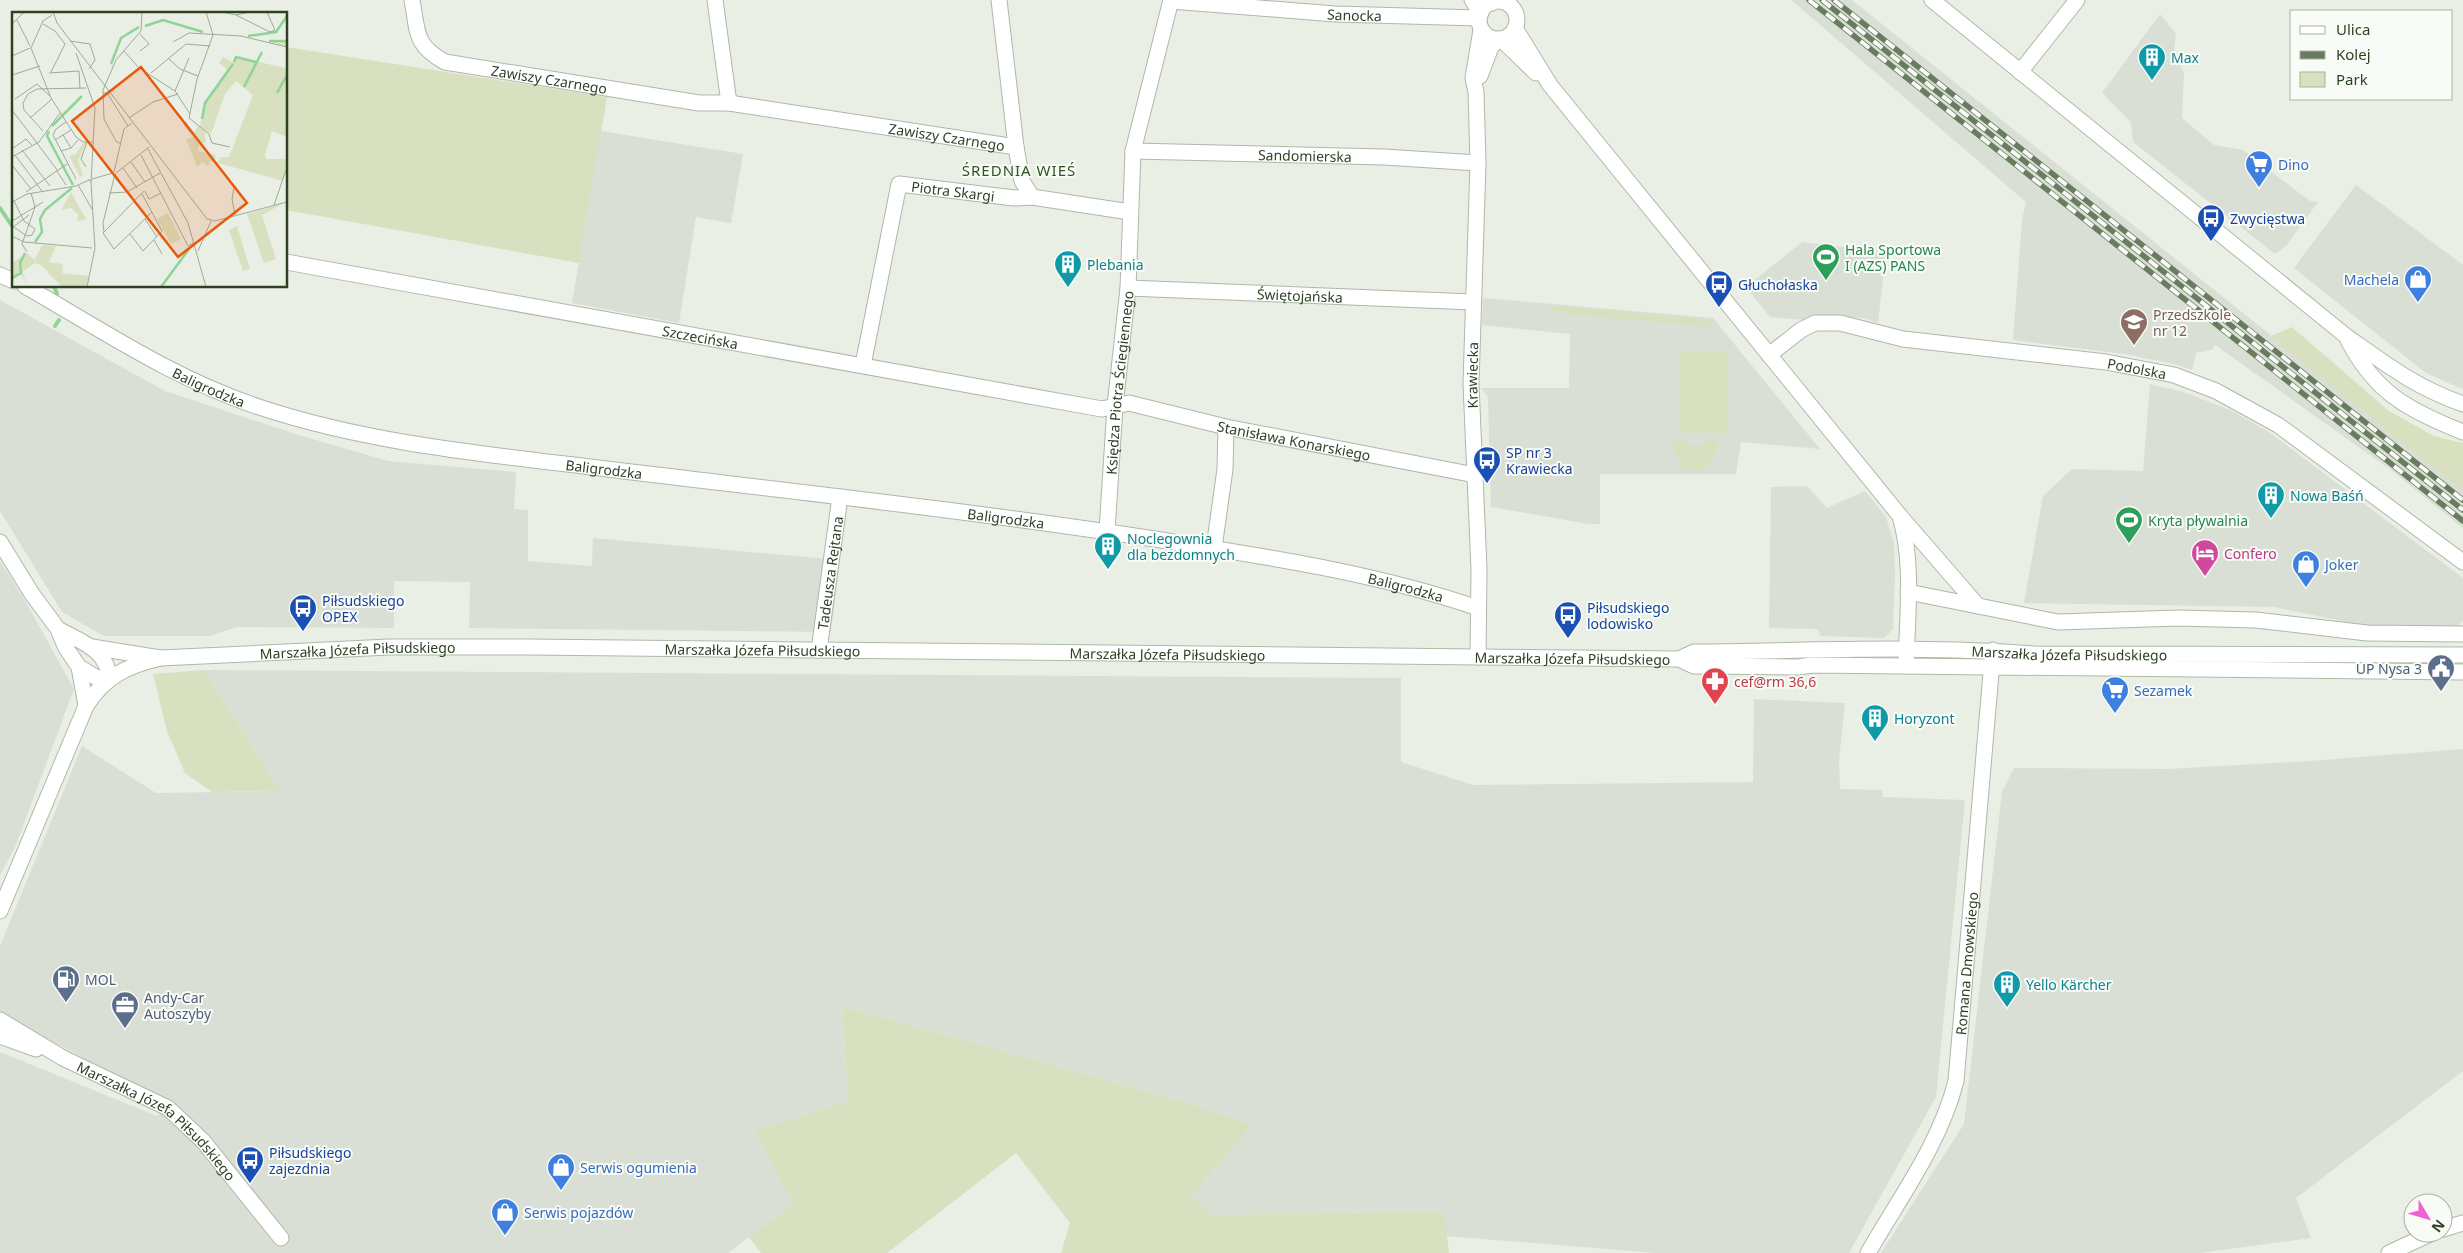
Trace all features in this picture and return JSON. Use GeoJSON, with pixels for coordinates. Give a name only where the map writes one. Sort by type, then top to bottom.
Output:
{"type":"FeatureCollection","features":[{"type":"Feature","properties":{"kind":"street","name":"Zawiszy Czarnego"},"geometry":{"type":"LineString","coordinates":[[412,0],[419,38],[428,53],[445,62],[690,102],[729,103],[1016,147]]}},
{"type":"Feature","properties":{"kind":"street"},"geometry":{"type":"LineString","coordinates":[[715,0],[729,103]]}},
{"type":"Feature","properties":{"kind":"street","name":"Zawiszy Czarnego"},"geometry":{"type":"LineString","coordinates":[[999,0],[1016,147],[1022,181],[1032,197]]}},
{"type":"Feature","properties":{"kind":"street","name":"Sanocka"},"geometry":{"type":"LineString","coordinates":[[1171,0],[1335,14],[1486,8]]}},
{"type":"Feature","properties":{"kind":"street","name":"Księdza Piotra Ściegiennego"},"geometry":{"type":"LineString","coordinates":[[1107,532],[1115,406],[1128,288],[1133,151],[1171,0]]}},
{"type":"Feature","properties":{"kind":"street"},"geometry":{"type":"LineString","coordinates":[[1932,0],[2346,336],[2401,376],[2432,393],[2463,404]]}},
{"type":"Feature","properties":{"kind":"street"},"geometry":{"type":"LineString","coordinates":[[2020,72],[2077,0]]}},
{"type":"Feature","properties":{"kind":"street"},"geometry":{"type":"LineString","coordinates":[[1550,86],[1515,28],[1514,5],[1502,2],[1486,8],[1489,37],[1500,39],[1550,86],[1900,516],[1978,606]]}},
{"type":"Feature","properties":{"kind":"street","name":"Krawiecka"},"geometry":{"type":"LineString","coordinates":[[1478,657],[1475,476],[1471,384],[1478,163],[1476,92],[1473,78],[1486,8]]}},
{"type":"Feature","properties":{"kind":"street"},"geometry":{"type":"LineString","coordinates":[[1500,39],[1515,28]]}},
{"type":"Feature","properties":{"kind":"street","name":"Krawiecka"},"geometry":{"type":"LineString","coordinates":[[1476,92],[1484,62],[1491,47],[1500,39]]}},
{"type":"Feature","properties":{"kind":"street","name":"Sandomierska"},"geometry":{"type":"LineString","coordinates":[[1133,151],[1374,157],[1478,163]]}},
{"type":"Feature","properties":{"kind":"street","name":"Piotra Skargi"},"geometry":{"type":"LineString","coordinates":[[863,366],[899,184],[1014,198],[1032,197],[1130,212]]}},
{"type":"Feature","properties":{"kind":"street","name":"Szczecińska"},"geometry":{"type":"LineString","coordinates":[[288,262],[1102,409],[1115,406]]}},
{"type":"Feature","properties":{"kind":"street"},"geometry":{"type":"LineString","coordinates":[[0,275],[12,280]]}},
{"type":"Feature","properties":{"kind":"street","name":"Baligrodzka"},"geometry":{"type":"LineString","coordinates":[[28,288],[102,333],[186,379],[258,407],[360,434],[475,452],[840,497],[1214,548],[1405,585],[1478,608]]}},
{"type":"Feature","properties":{"kind":"street","name":"Świętojańska"},"geometry":{"type":"LineString","coordinates":[[1128,288],[1473,302]]}},
{"type":"Feature","properties":{"kind":"street","name":"Podolska"},"geometry":{"type":"LineString","coordinates":[[1769,355],[1801,330],[1816,323],[1840,323],[1902,339],[2106,362],[2174,375],[2216,391],[2270,420],[2463,562]]}},
{"type":"Feature","properties":{"kind":"street"},"geometry":{"type":"LineString","coordinates":[[2346,336],[2358,361],[2388,392],[2420,415],[2463,432]]}},
{"type":"Feature","properties":{"kind":"street","name":"Stanisława Konarskiego"},"geometry":{"type":"LineString","coordinates":[[1115,406],[1129,403],[1226,427],[1475,476]]}},
{"type":"Feature","properties":{"kind":"street"},"geometry":{"type":"LineString","coordinates":[[1214,548],[1225,469],[1226,427]]}},
{"type":"Feature","properties":{"kind":"street","name":"Tadeusza Rejtana"},"geometry":{"type":"LineString","coordinates":[[819,650],[840,497]]}},
{"type":"Feature","properties":{"kind":"street"},"geometry":{"type":"LineString","coordinates":[[1900,516],[1905,533],[1908,592],[1906,666]]}},
{"type":"Feature","properties":{"kind":"street"},"geometry":{"type":"LineString","coordinates":[[0,542],[32,594],[58,629],[66,648],[79,667],[97,678],[109,680],[109,668],[103,657],[92,648],[58,629]]}},
{"type":"Feature","properties":{"kind":"street"},"geometry":{"type":"LineString","coordinates":[[1908,592],[2058,622],[2169,618],[2256,620],[2367,633],[2463,634]]}},
{"type":"Feature","properties":{"kind":"street","name":"Marszałka Józefa Piłsudskiego"},"geometry":{"type":"LineString","coordinates":[[0,911],[86,706],[109,680],[130,666],[160,658],[389,647],[1679,659],[1694,666],[1992,666],[2463,672]]}},
{"type":"Feature","properties":{"kind":"street"},"geometry":{"type":"LineString","coordinates":[[92,648],[160,658]]}},
{"type":"Feature","properties":{"kind":"street","name":"Marszałka Józefa Piłsudskiego"},"geometry":{"type":"LineString","coordinates":[[1679,659],[1694,652],[1808,649],[1993,650],[2034,654],[2463,655]]}},
{"type":"Feature","properties":{"kind":"street","name":"Romana Dmowskiego"},"geometry":{"type":"LineString","coordinates":[[1868,1253],[1936,1137],[1949,1108],[1956,1081],[1993,650]]}},
{"type":"Feature","properties":{"kind":"street"},"geometry":{"type":"LineString","coordinates":[[79,667],[86,706]]}},
{"type":"Feature","properties":{"kind":"street","name":"Marszałka Józefa Piłsudskiego"},"geometry":{"type":"LineString","coordinates":[[0,1020],[63,1058],[168,1108],[203,1141],[281,1238]]}},
{"type":"Feature","properties":{"kind":"street","name":"Marszałka Józefa Piłsudskiego"},"geometry":{"type":"LineString","coordinates":[[0,1036],[63,1058]]}},
{"type":"Feature","properties":{"kind":"street"},"geometry":{"type":"LineString","coordinates":[[2389,1253],[2410,1243]]}},
{"type":"Feature","properties":{"kind":"shaded area"},"geometry":{"type":"Polygon","coordinates":[[[1791,0],[1852,0],[2463,489],[2463,528],[2391,470],[2215,345],[2212,350],[2196,353],[2192,370],[2178,365],[2125,354],[2013,340],[2022,220],[2026,202],[1791,0]]]}},
{"type":"Feature","properties":{"kind":"shaded area"},"geometry":{"type":"Polygon","coordinates":[[[2160,14],[2176,34],[2174,50],[2184,73],[2182,118],[2214,145],[2243,150],[2310,201],[2318,202],[2286,246],[2275,254],[2133,142],[2131,122],[2102,93],[2160,14]]]}},
{"type":"Feature","properties":{"kind":"shaded area"},"geometry":{"type":"Polygon","coordinates":[[[601,131],[743,154],[731,223],[696,217],[679,323],[572,303],[601,131]]]}},
{"type":"Feature","properties":{"kind":"shaded area"},"geometry":{"type":"Polygon","coordinates":[[[2356,185],[2463,265],[2463,389],[2426,373],[2294,268],[2356,185]]]}},
{"type":"Feature","properties":{"kind":"shaded area","name":"Hala Sportowa I (AZS) PANS"},"geometry":{"type":"Polygon","coordinates":[[[1802,242],[1886,252],[1878,323],[1863,318],[1832,316],[1803,320],[1770,317],[1742,282],[1751,283],[1802,242]]]}},
{"type":"Feature","properties":{"kind":"shaded area"},"geometry":{"type":"Polygon","coordinates":[[[1483,298],[1713,318],[1820,449],[1741,442],[1736,474],[1600,474],[1600,524],[1589,524],[1491,507],[1488,397],[1481,388],[1569,388],[1570,334],[1482,325],[1483,298]]]}},
{"type":"Feature","properties":{"kind":"shaded area"},"geometry":{"type":"Polygon","coordinates":[[[0,300],[165,391],[299,435],[388,461],[516,472],[514,509],[528,510],[528,561],[592,566],[593,538],[840,560],[831,632],[469,628],[470,582],[394,581],[394,628],[237,627],[210,636],[104,636],[62,612],[0,511],[0,300]]]}},
{"type":"Feature","properties":{"kind":"shaded area"},"geometry":{"type":"Polygon","coordinates":[[[2150,384],[2184,392],[2230,410],[2269,432],[2463,578],[2463,620],[2457,627],[2366,626],[2274,607],[2024,603],[2043,496],[2072,469],[2143,471],[2150,384]]]}},
{"type":"Feature","properties":{"kind":"shaded area"},"geometry":{"type":"Polygon","coordinates":[[[1807,486],[1827,508],[1865,491],[1886,517],[1894,544],[1895,576],[1893,629],[1884,638],[1821,636],[1817,629],[1769,628],[1771,487],[1807,486]]]}},
{"type":"Feature","properties":{"kind":"shaded area"},"geometry":{"type":"Polygon","coordinates":[[[0,561],[27,604],[74,689],[16,845],[0,875],[0,561]]]}},
{"type":"Feature","properties":{"kind":"shaded area"},"geometry":{"type":"Polygon","coordinates":[[[203,670],[1401,678],[1401,762],[1473,785],[1753,782],[1754,699],[1845,703],[1839,761],[1840,789],[1882,790],[1883,797],[1965,800],[1936,1097],[1849,1253],[1656,1253],[1445,1236],[1444,1211],[1211,1215],[1192,1196],[1252,1125],[1188,1103],[842,1006],[848,1101],[756,1131],[793,1203],[728,1253],[0,1253],[0,1052],[157,1116],[172,1104],[11,1020],[0,1011],[0,946],[82,746],[156,793],[281,791],[203,670]]]}},
{"type":"Feature","properties":{"kind":"shaded area"},"geometry":{"type":"Polygon","coordinates":[[[2463,749],[2463,1071],[2296,1198],[2311,1238],[2200,1253],[1881,1253],[1964,1124],[2002,792],[2014,768],[2168,769],[2310,761],[2463,749]]]}},
{"type":"Feature","properties":{"kind":"green space"},"geometry":{"type":"Polygon","coordinates":[[[288,47],[607,97],[579,263],[288,210],[288,47]]]}},
{"type":"Feature","properties":{"kind":"green space"},"geometry":{"type":"Polygon","coordinates":[[[1551,305],[1712,320],[1711,327],[1568,314],[1568,312],[1550,311],[1551,305]]]}},
{"type":"Feature","properties":{"kind":"green space"},"geometry":{"type":"Polygon","coordinates":[[[2292,327],[2389,411],[2434,436],[2463,443],[2463,489],[2424,460],[2271,336],[2292,327]]]}},
{"type":"Feature","properties":{"kind":"green space"},"geometry":{"type":"Polygon","coordinates":[[[1679,351],[1728,351],[1728,434],[1679,434],[1679,351]]]}},
{"type":"Feature","properties":{"kind":"green space"},"geometry":{"type":"Polygon","coordinates":[[[1677,439],[1695,447],[1713,439],[1717,441],[1716,452],[1705,470],[1684,470],[1672,446],[1673,441],[1677,439]]]}},
{"type":"Feature","properties":{"kind":"green space"},"geometry":{"type":"Polygon","coordinates":[[[203,670],[281,791],[212,792],[185,773],[167,731],[153,674],[203,670]]]}},
{"type":"Feature","properties":{"kind":"green space"},"geometry":{"type":"Polygon","coordinates":[[[842,1006],[1188,1103],[1252,1125],[1192,1196],[1211,1215],[1444,1211],[1449,1253],[1061,1253],[1070,1223],[1016,1153],[887,1253],[761,1253],[749,1237],[793,1203],[755,1131],[848,1101],[842,1006]]]}},
{"type":"Feature","properties":{"kind":"waterway"},"geometry":{"type":"LineString","coordinates":[[0,208],[12,226]]}},
{"type":"Feature","properties":{"kind":"waterway"},"geometry":{"type":"LineString","coordinates":[[55,288],[57,294]]}},
{"type":"Feature","properties":{"kind":"waterway"},"geometry":{"type":"LineString","coordinates":[[55,326],[59,320]]}},
{"type":"Feature","properties":{"kind":"railway"},"geometry":{"type":"LineString","coordinates":[[1809,0],[2463,521]]}},
{"type":"Feature","properties":{"kind":"railway"},"geometry":{"type":"LineString","coordinates":[[1822,0],[2463,510]]}},
{"type":"Feature","properties":{"kind":"railway"},"geometry":{"type":"LineString","coordinates":[[1834,0],[2463,500]]}},
{"type":"Feature","properties":{"kind":"place","name":"Max"},"geometry":{"type":"Point","coordinates":[2152,81]}},
{"type":"Feature","properties":{"kind":"place","name":"Dino"},"geometry":{"type":"Point","coordinates":[2259,188]}},
{"type":"Feature","properties":{"kind":"place","name":"Zwycięstwa"},"geometry":{"type":"Point","coordinates":[2211,242]}},
{"type":"Feature","properties":{"kind":"place","name":"Hala Sportowa I (AZS) PANS"},"geometry":{"type":"Point","coordinates":[1826,281]}},
{"type":"Feature","properties":{"kind":"place","name":"Plebania"},"geometry":{"type":"Point","coordinates":[1068,288]}},
{"type":"Feature","properties":{"kind":"place","name":"Machela"},"geometry":{"type":"Point","coordinates":[2418,303]}},
{"type":"Feature","properties":{"kind":"place","name":"Głuchołaska"},"geometry":{"type":"Point","coordinates":[1719,308]}},
{"type":"Feature","properties":{"kind":"place","name":"Przedszkole nr 12"},"geometry":{"type":"Point","coordinates":[2134,346]}},
{"type":"Feature","properties":{"kind":"place","name":"SP nr 3 Krawiecka"},"geometry":{"type":"Point","coordinates":[1487,484]}},
{"type":"Feature","properties":{"kind":"place","name":"Nowa Baśń"},"geometry":{"type":"Point","coordinates":[2271,519]}},
{"type":"Feature","properties":{"kind":"place","name":"Kryta pływalnia"},"geometry":{"type":"Point","coordinates":[2129,544]}},
{"type":"Feature","properties":{"kind":"place","name":"Noclegownia dla bezdomnych"},"geometry":{"type":"Point","coordinates":[1108,570]}},
{"type":"Feature","properties":{"kind":"place","name":"Confero"},"geometry":{"type":"Point","coordinates":[2205,577]}},
{"type":"Feature","properties":{"kind":"place","name":"Joker"},"geometry":{"type":"Point","coordinates":[2306,588]}},
{"type":"Feature","properties":{"kind":"place","name":"Piłsudskiego OPEX"},"geometry":{"type":"Point","coordinates":[303,632]}},
{"type":"Feature","properties":{"kind":"place","name":"Piłsudskiego lodowisko"},"geometry":{"type":"Point","coordinates":[1568,639]}},
{"type":"Feature","properties":{"kind":"place","name":"UP Nysa 3"},"geometry":{"type":"Point","coordinates":[2441,692]}},
{"type":"Feature","properties":{"kind":"place","name":"cef@rm 36,6"},"geometry":{"type":"Point","coordinates":[1715,705]}},
{"type":"Feature","properties":{"kind":"place","name":"Sezamek"},"geometry":{"type":"Point","coordinates":[2115,714]}},
{"type":"Feature","properties":{"kind":"place","name":"Horyzont"},"geometry":{"type":"Point","coordinates":[1875,742]}},
{"type":"Feature","properties":{"kind":"place","name":"MOL"},"geometry":{"type":"Point","coordinates":[66,1003]}},
{"type":"Feature","properties":{"kind":"place","name":"Yello Kärcher"},"geometry":{"type":"Point","coordinates":[2007,1008]}},
{"type":"Feature","properties":{"kind":"place","name":"Andy-Car Autoszyby"},"geometry":{"type":"Point","coordinates":[125,1029]}},
{"type":"Feature","properties":{"kind":"place","name":"Piłsudskiego zajezdnia"},"geometry":{"type":"Point","coordinates":[250,1184]}},
{"type":"Feature","properties":{"kind":"place","name":"Serwis ogumienia"},"geometry":{"type":"Point","coordinates":[561,1191]}},
{"type":"Feature","properties":{"kind":"place","name":"Serwis pojazdów"},"geometry":{"type":"Point","coordinates":[505,1236]}},
{"type":"Feature","properties":{"kind":"district","name":"ŚREDNIA WIEŚ"},"geometry":{"type":"Point","coordinates":[1019,170]}}]}
